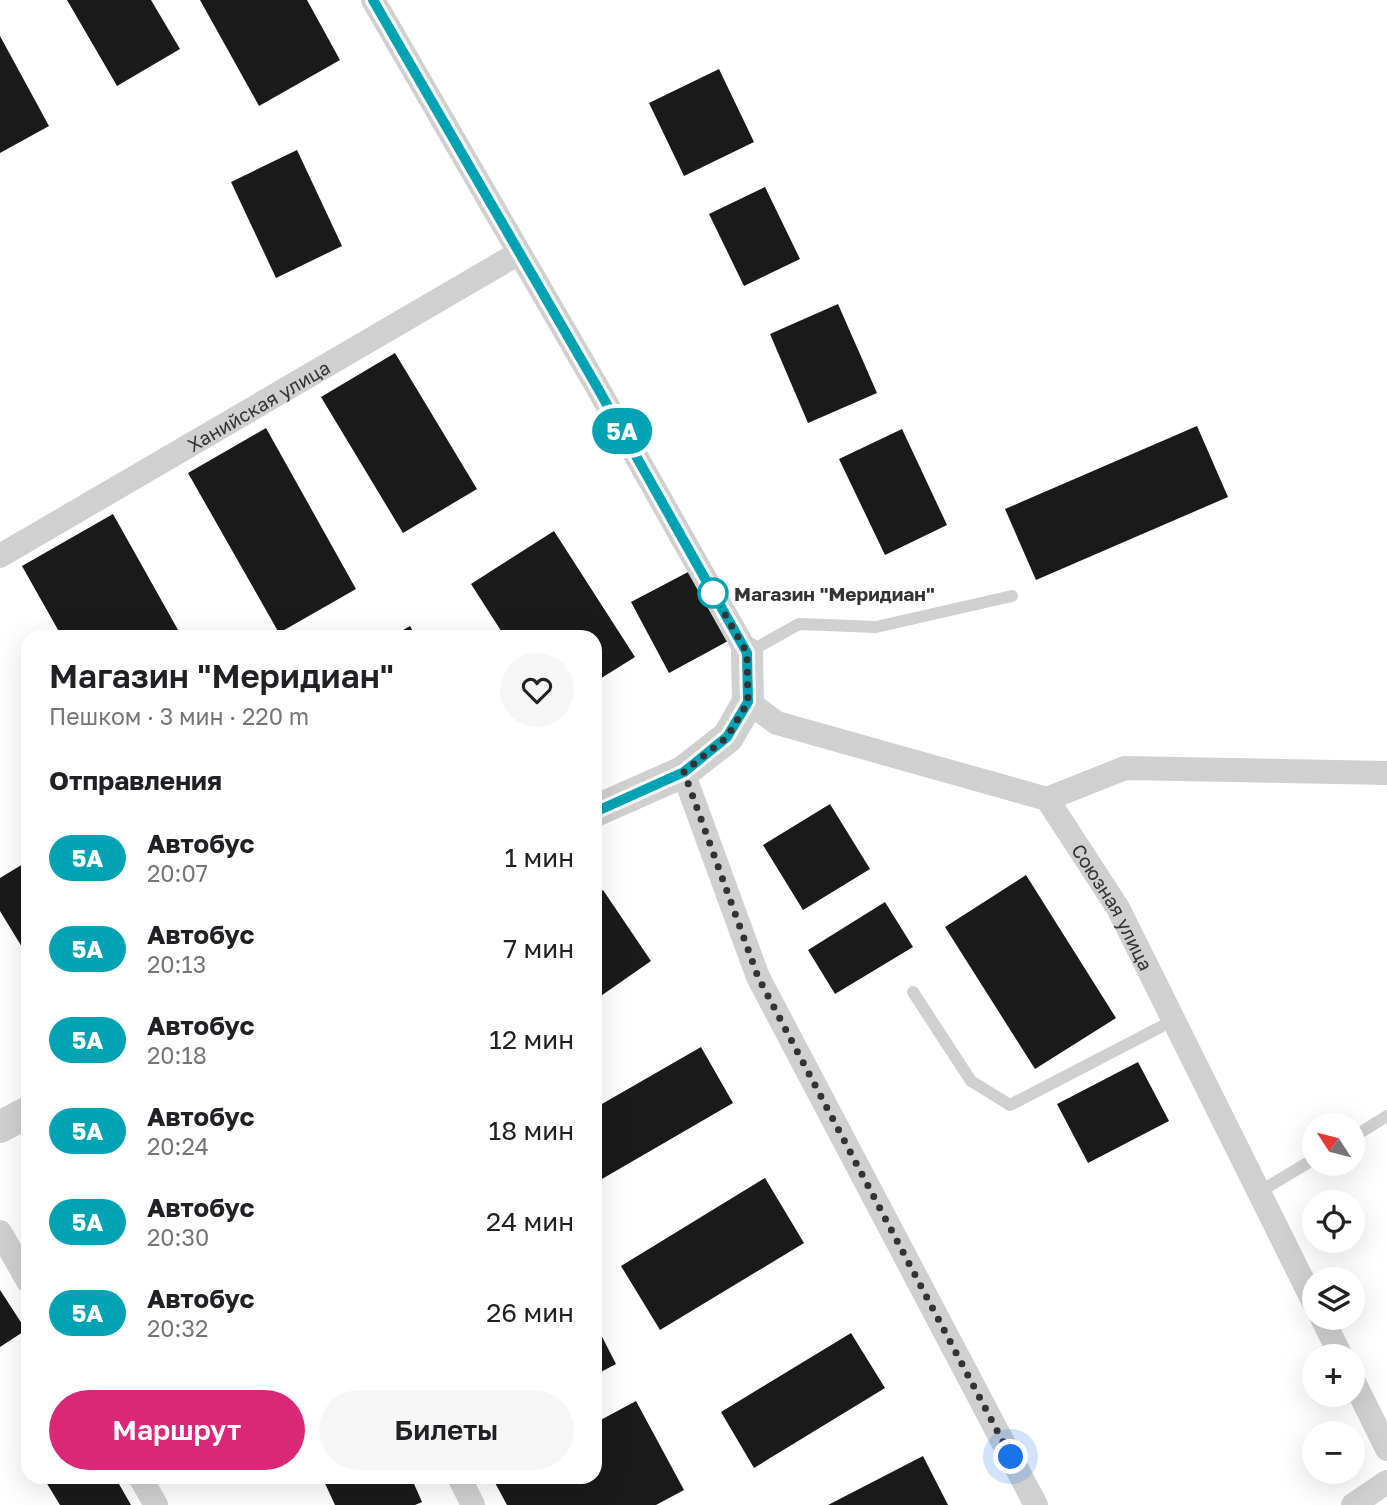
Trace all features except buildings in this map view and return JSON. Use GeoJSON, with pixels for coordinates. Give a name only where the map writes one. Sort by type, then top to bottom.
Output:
{"type":"FeatureCollection","features":[{"type":"Feature","properties":{"kind":"street"},"geometry":{"type":"LineString","coordinates":[[373,0],[747,653],[748,702],[727,737],[684,772],[602,808]]}},
{"type":"Feature","properties":{"kind":"street","name":"Ханийская улица"},"geometry":{"type":"LineString","coordinates":[[0,556],[519,253]]}},
{"type":"Feature","properties":{"kind":"street"},"geometry":{"type":"LineString","coordinates":[[748,702],[778,723],[1047,799],[1125,768],[1383,776]]}},
{"type":"Feature","properties":{"kind":"street"},"geometry":{"type":"LineString","coordinates":[[684,772],[758,977],[1036,1505]]}},
{"type":"Feature","properties":{"kind":"street","name":"Союзная улица"},"geometry":{"type":"LineString","coordinates":[[1047,799],[1118,908],[1302,1279]]}},
{"type":"Feature","properties":{"kind":"street"},"geometry":{"type":"LineString","coordinates":[[0,1127],[21,1116]]}},
{"type":"Feature","properties":{"kind":"street"},"geometry":{"type":"LineString","coordinates":[[0,1233],[21,1269]]}},
{"type":"Feature","properties":{"kind":"street"},"geometry":{"type":"LineString","coordinates":[[1365,1404],[1387,1449]]}},
{"type":"Feature","properties":{"kind":"street"},"geometry":{"type":"LineString","coordinates":[[1353,1505],[1387,1482]]}},
{"type":"Feature","properties":{"kind":"street"},"geometry":{"type":"LineString","coordinates":[[144,1484],[156,1505]]}},
{"type":"Feature","properties":{"kind":"street"},"geometry":{"type":"LineString","coordinates":[[462,1484],[473,1505]]}},
{"type":"Feature","properties":{"kind":"lane"},"geometry":{"type":"LineString","coordinates":[[747,653],[799,624],[876,626],[1012,596]]}},
{"type":"Feature","properties":{"kind":"lane"},"geometry":{"type":"LineString","coordinates":[[913,992],[971,1081],[1010,1105],[1174,1020]]}},
{"type":"Feature","properties":{"kind":"lane"},"geometry":{"type":"LineString","coordinates":[[1365,1130],[1387,1116]]}},
{"type":"Feature","properties":{"kind":"lane"},"geometry":{"type":"LineString","coordinates":[[1259,1192],[1302,1166]]}},
{"type":"Feature","properties":{"kind":"bus line","name":"5А"},"geometry":{"type":"LineString","coordinates":[[373,0],[596,385],[747,653],[748,702],[727,737],[684,772],[602,809]]}},
{"type":"Feature","properties":{"kind":"place","name":"Магазин \"Меридиан\""},"geometry":{"type":"Point","coordinates":[713,593]}},
{"type":"Feature","properties":{"kind":"route"},"geometry":{"type":"LineString","coordinates":[[713,593],[747,653],[748,702],[727,737],[684,772],[758,977],[1011,1457]]}}]}
